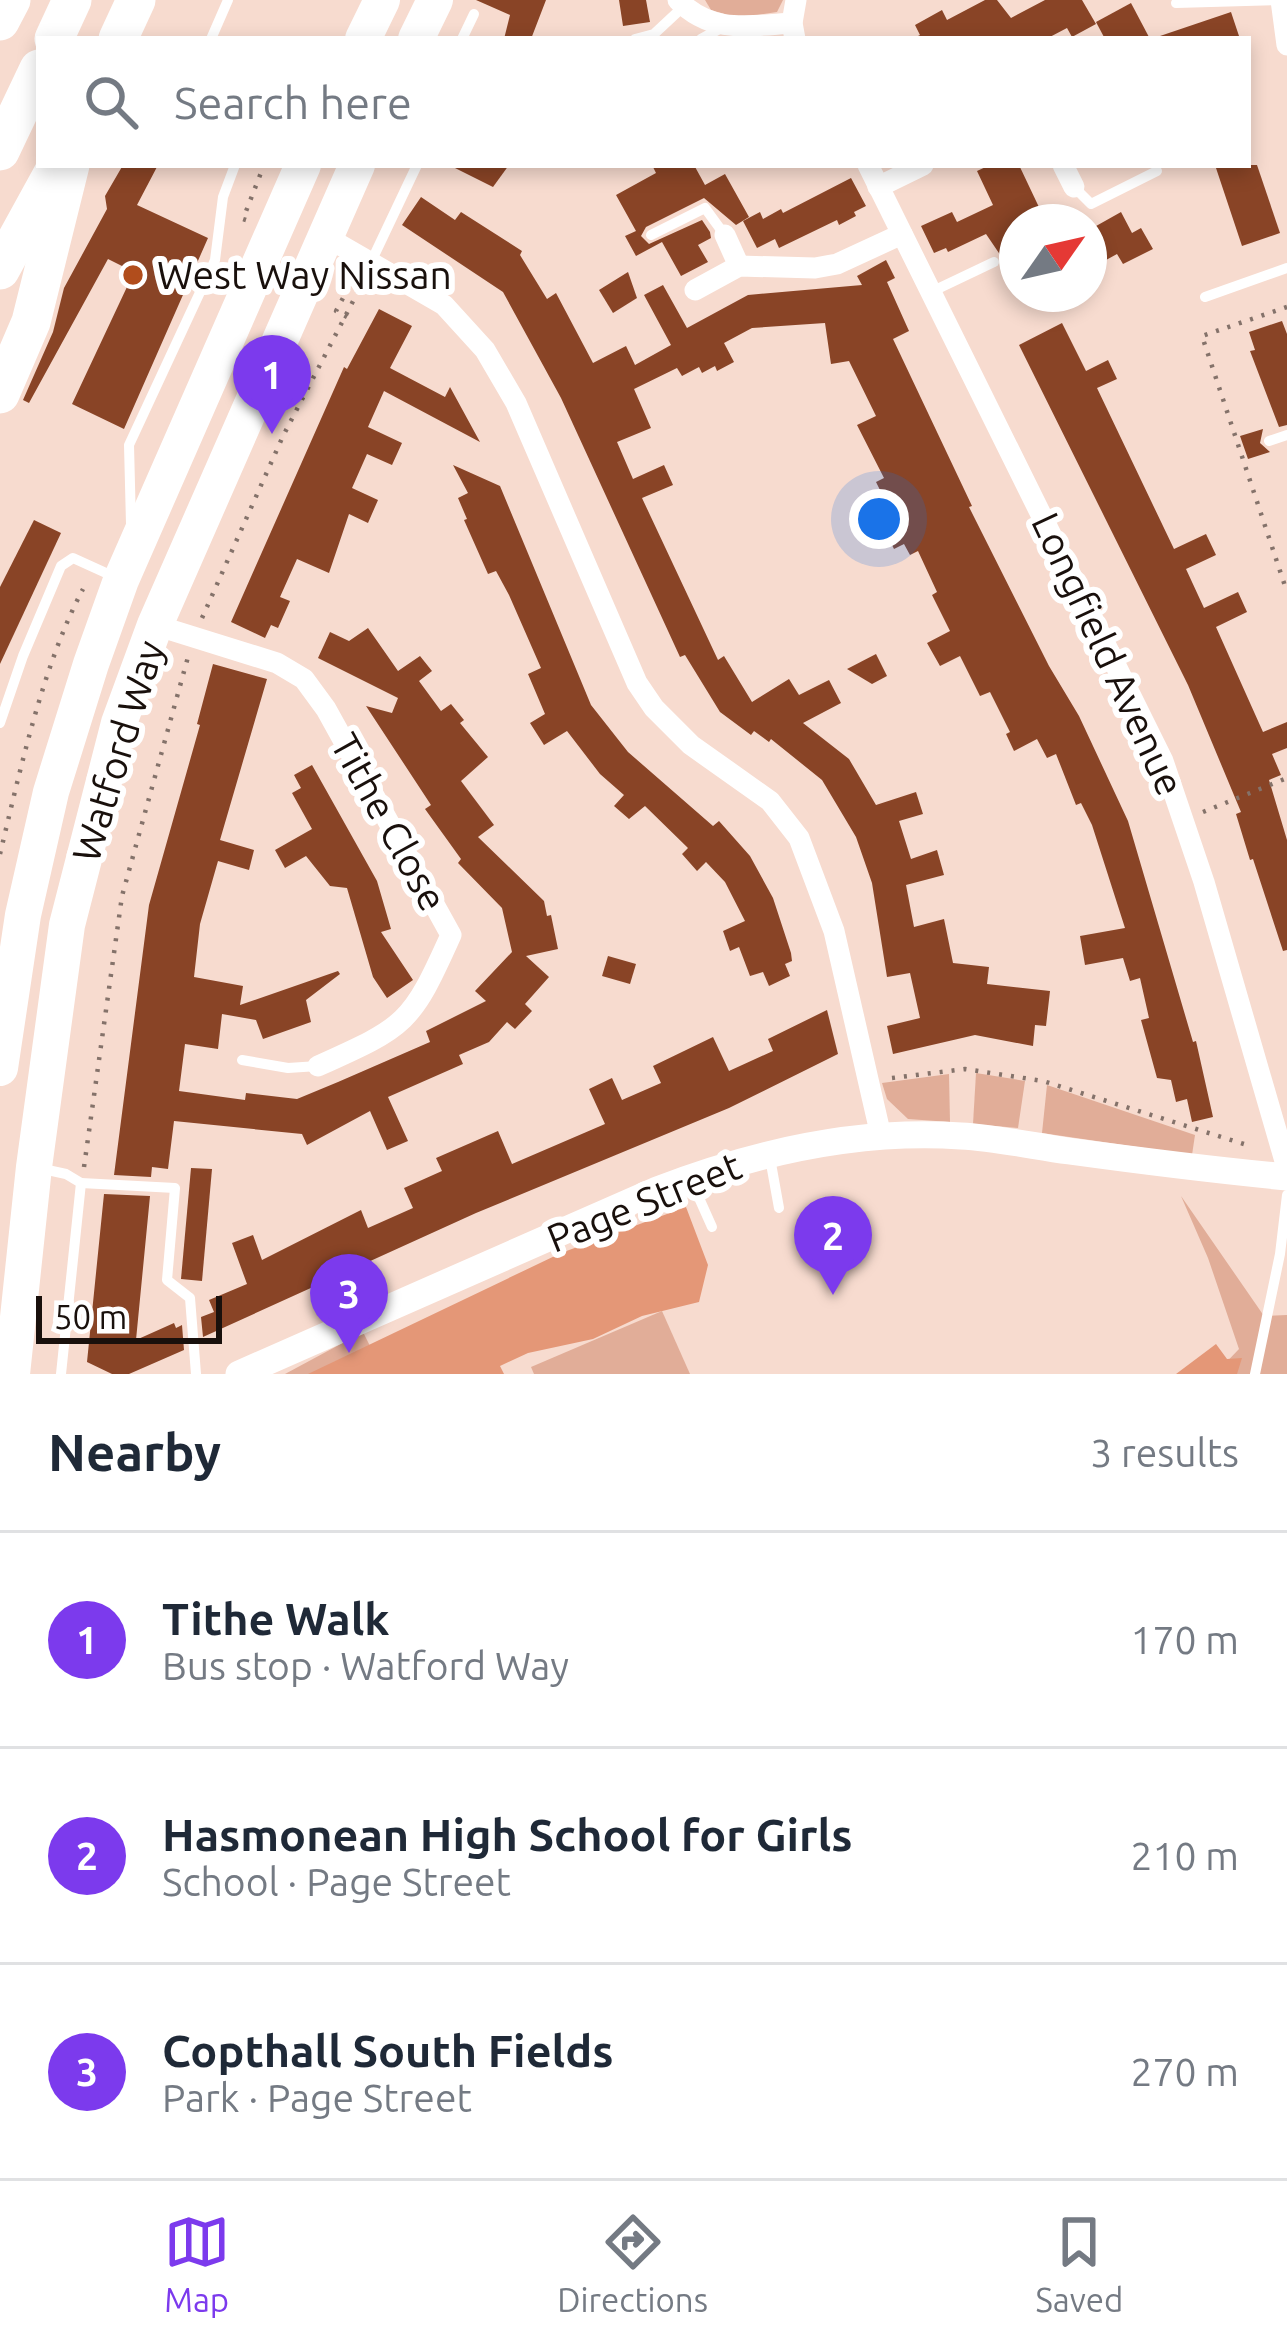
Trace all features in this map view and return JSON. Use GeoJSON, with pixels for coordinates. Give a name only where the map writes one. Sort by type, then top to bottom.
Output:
{"type":"FeatureCollection","features":[{"type":"Feature","properties":{"kind":"highway"},"geometry":{"type":"LineString","coordinates":[[0,21],[10,0]]}},
{"type":"Feature","properties":{"kind":"highway"},"geometry":{"type":"LineString","coordinates":[[55,36],[72,0]]}},
{"type":"Feature","properties":{"kind":"highway"},"geometry":{"type":"LineString","coordinates":[[119,36],[136,0]]}},
{"type":"Feature","properties":{"kind":"highway"},"geometry":{"type":"LineString","coordinates":[[417,36],[435,0]]}},
{"type":"Feature","properties":{"kind":"highway"},"geometry":{"type":"LineString","coordinates":[[0,151],[36,75]]}},
{"type":"Feature","properties":{"kind":"highway"},"geometry":{"type":"LineString","coordinates":[[0,270],[56,168]]}},
{"type":"Feature","properties":{"kind":"highway"},"geometry":{"type":"LineString","coordinates":[[0,394],[31,322],[69,168]]}},
{"type":"Feature","properties":{"kind":"highway","name":"Watford Way"},"geometry":{"type":"LineString","coordinates":[[0,1068],[5,983],[17,913],[51,792],[126,567],[303,168]]}},
{"type":"Feature","properties":{"kind":"highway","name":"Watford Way"},"geometry":{"type":"LineString","coordinates":[[12,1374],[67,925],[118,723],[155,625],[356,168]]}},
{"type":"Feature","properties":{"kind":"street"},"geometry":{"type":"LineString","coordinates":[[1279,0],[1287,45]]}},
{"type":"Feature","properties":{"kind":"street"},"geometry":{"type":"LineString","coordinates":[[681,3],[695,18],[723,27],[794,21]]}},
{"type":"Feature","properties":{"kind":"street","name":"Longfield Avenue"},"geometry":{"type":"LineString","coordinates":[[869,168],[1118,666],[1185,820],[1286,1164]]}},
{"type":"Feature","properties":{"kind":"street"},"geometry":{"type":"LineString","coordinates":[[878,187],[917,168]]}},
{"type":"Feature","properties":{"kind":"street"},"geometry":{"type":"LineString","coordinates":[[1064,168],[1074,187]]}},
{"type":"Feature","properties":{"kind":"street"},"geometry":{"type":"LineString","coordinates":[[695,290],[739,266],[815,268],[902,234]]}},
{"type":"Feature","properties":{"kind":"street"},"geometry":{"type":"LineString","coordinates":[[323,235],[444,305],[485,350],[516,403],[637,683],[654,708],[691,745],[787,818],[834,932],[881,1136]]}},
{"type":"Feature","properties":{"kind":"street"},"geometry":{"type":"LineString","coordinates":[[724,235],[739,266]]}},
{"type":"Feature","properties":{"kind":"street","name":"Tithe Close"},"geometry":{"type":"LineString","coordinates":[[155,625],[277,663],[304,679],[326,709],[452,934],[425,993],[407,1018],[384,1036],[318,1066]]}},
{"type":"Feature","properties":{"kind":"street","name":"Page Street"},"geometry":{"type":"LineString","coordinates":[[239,1374],[690,1177],[769,1154],[881,1136],[961,1136],[1194,1168],[1286,1164]]}},
{"type":"Feature","properties":{"kind":"lane"},"geometry":{"type":"LineString","coordinates":[[212,36],[229,0]]}},
{"type":"Feature","properties":{"kind":"lane"},"geometry":{"type":"LineString","coordinates":[[1176,3],[1279,0]]}},
{"type":"Feature","properties":{"kind":"lane"},"geometry":{"type":"LineString","coordinates":[[646,36],[654,34],[681,3]]}},
{"type":"Feature","properties":{"kind":"lane"},"geometry":{"type":"LineString","coordinates":[[463,36],[474,14]]}},
{"type":"Feature","properties":{"kind":"lane"},"geometry":{"type":"LineString","coordinates":[[706,36],[723,27]]}},
{"type":"Feature","properties":{"kind":"lane"},"geometry":{"type":"LineString","coordinates":[[0,723],[22,656],[62,566],[74,558],[126,567],[129,445],[215,260],[224,197],[235,168]]}},
{"type":"Feature","properties":{"kind":"lane"},"geometry":{"type":"LineString","coordinates":[[369,258],[415,168]]}},
{"type":"Feature","properties":{"kind":"lane"},"geometry":{"type":"LineString","coordinates":[[1074,187],[1091,204],[1157,171]]}},
{"type":"Feature","properties":{"kind":"lane"},"geometry":{"type":"LineString","coordinates":[[651,235],[705,208],[724,235]]}},
{"type":"Feature","properties":{"kind":"lane"},"geometry":{"type":"LineString","coordinates":[[931,292],[994,262]]}},
{"type":"Feature","properties":{"kind":"lane"},"geometry":{"type":"LineString","coordinates":[[1205,297],[1287,268]]}},
{"type":"Feature","properties":{"kind":"lane"},"geometry":{"type":"LineString","coordinates":[[1269,441],[1287,435]]}},
{"type":"Feature","properties":{"kind":"lane"},"geometry":{"type":"LineString","coordinates":[[242,1060],[288,1068],[318,1066]]}},
{"type":"Feature","properties":{"kind":"lane"},"geometry":{"type":"LineString","coordinates":[[769,1154],[779,1208]]}},
{"type":"Feature","properties":{"kind":"lane"},"geometry":{"type":"LineString","coordinates":[[34,1167],[66,1174],[81,1183],[112,1181],[175,1188],[167,1280],[190,1298],[196,1374]]}},
{"type":"Feature","properties":{"kind":"lane"},"geometry":{"type":"LineString","coordinates":[[690,1177],[712,1227]]}},
{"type":"Feature","properties":{"kind":"lane"},"geometry":{"type":"LineString","coordinates":[[61,1374],[81,1183]]}},
{"type":"Feature","properties":{"kind":"lane"},"geometry":{"type":"LineString","coordinates":[[1255,1374],[1284,1257],[1287,1195]]}},
{"type":"Feature","properties":{"kind":"path"},"geometry":{"type":"LineString","coordinates":[[251,222],[243,219],[263,168]]}},
{"type":"Feature","properties":{"kind":"path"},"geometry":{"type":"LineString","coordinates":[[81,1183],[122,896],[194,639],[283,436],[362,290],[369,258]]}},
{"type":"Feature","properties":{"kind":"path"},"geometry":{"type":"LineString","coordinates":[[347,317],[336,311],[349,287]]}},
{"type":"Feature","properties":{"kind":"path"},"geometry":{"type":"LineString","coordinates":[[1287,307],[1202,336],[1287,592]]}},
{"type":"Feature","properties":{"kind":"path"},"geometry":{"type":"LineString","coordinates":[[1185,820],[1287,778]]}},
{"type":"Feature","properties":{"kind":"path"},"geometry":{"type":"LineString","coordinates":[[868,1081],[965,1069],[1042,1081],[1286,1164]]}},
{"type":"Feature","properties":{"kind":"shaded area"},"geometry":{"type":"Polygon","coordinates":[[[705,0],[783,0],[777,12],[738,18],[711,10],[705,0]]]}},
{"type":"Feature","properties":{"kind":"shaded area"},"geometry":{"type":"Polygon","coordinates":[[[976,1073],[1025,1081],[1018,1128],[973,1124],[976,1073]]]}},
{"type":"Feature","properties":{"kind":"shaded area"},"geometry":{"type":"Polygon","coordinates":[[[949,1074],[950,1122],[908,1119],[887,1099],[882,1083],[949,1074]]]}},
{"type":"Feature","properties":{"kind":"shaded area"},"geometry":{"type":"Polygon","coordinates":[[[1047,1085],[1195,1135],[1192,1155],[1042,1133],[1047,1085]]]}},
{"type":"Feature","properties":{"kind":"shaded area"},"geometry":{"type":"Polygon","coordinates":[[[1181,1196],[1264,1316],[1287,1315],[1287,1374],[1215,1374],[1239,1349],[1181,1196]]]}},
{"type":"Feature","properties":{"kind":"shaded area"},"geometry":{"type":"Polygon","coordinates":[[[686,1207],[708,1265],[699,1302],[642,1316],[593,1339],[528,1353],[500,1366],[504,1374],[308,1374],[561,1253],[686,1207]]]}},
{"type":"Feature","properties":{"kind":"shaded area"},"geometry":{"type":"Polygon","coordinates":[[[662,1311],[690,1374],[534,1374],[531,1367],[662,1311]]]}},
{"type":"Feature","properties":{"kind":"shaded area"},"geometry":{"type":"Polygon","coordinates":[[[363,1332],[384,1374],[285,1374],[363,1332]]]}},
{"type":"Feature","properties":{"kind":"shaded area"},"geometry":{"type":"Polygon","coordinates":[[[1216,1344],[1227,1359],[1242,1358],[1237,1374],[1176,1374],[1216,1344]]]}},
{"type":"Feature","properties":{"kind":"building"},"geometry":{"type":"Polygon","coordinates":[[[476,0],[546,0],[532,36],[505,36],[510,15],[476,0]]]}},
{"type":"Feature","properties":{"kind":"building"},"geometry":{"type":"Polygon","coordinates":[[[619,0],[646,0],[650,22],[623,26],[619,0]]]}},
{"type":"Feature","properties":{"kind":"building"},"geometry":{"type":"Polygon","coordinates":[[[985,0],[997,0],[1011,18],[1045,0],[1082,0],[1096,24],[1074,36],[1067,28],[1052,36],[918,36],[915,25],[942,10],[947,20],[985,0]]]}},
{"type":"Feature","properties":{"kind":"building"},"geometry":{"type":"Polygon","coordinates":[[[1131,3],[1148,36],[1103,36],[1096,22],[1131,3]]]}},
{"type":"Feature","properties":{"kind":"building"},"geometry":{"type":"Polygon","coordinates":[[[1231,12],[1239,36],[1160,36],[1231,12]]]}},
{"type":"Feature","properties":{"kind":"building"},"geometry":{"type":"Polygon","coordinates":[[[1257,165],[1280,233],[1242,246],[1216,168],[1257,165]]]}},
{"type":"Feature","properties":{"kind":"building","name":"West Way Nissan"},"geometry":{"type":"Polygon","coordinates":[[[121,168],[156,168],[137,205],[208,238],[124,429],[72,404],[134,272],[108,259],[29,403],[23,400],[53,332],[64,288],[107,209],[105,196],[121,168]]]}},
{"type":"Feature","properties":{"kind":"building"},"geometry":{"type":"Polygon","coordinates":[[[455,168],[507,168],[493,187],[455,168]]]}},
{"type":"Feature","properties":{"kind":"building"},"geometry":{"type":"Polygon","coordinates":[[[654,168],[696,168],[705,185],[725,174],[749,217],[736,225],[704,198],[646,227],[641,236],[649,244],[702,220],[711,238],[698,245],[708,262],[681,276],[662,242],[636,256],[625,236],[636,231],[616,195],[656,173],[654,168]]]}},
{"type":"Feature","properties":{"kind":"building"},"geometry":{"type":"Polygon","coordinates":[[[1020,168],[1037,204],[999,204],[999,253],[986,234],[948,252],[946,248],[934,253],[921,226],[952,212],[957,222],[993,205],[977,171],[1020,168]]]}},
{"type":"Feature","properties":{"kind":"building"},"geometry":{"type":"Polygon","coordinates":[[[851,178],[866,206],[854,212],[856,216],[779,248],[775,239],[757,248],[743,221],[760,212],[763,219],[781,209],[783,213],[851,178]]]}},
{"type":"Feature","properties":{"kind":"building"},"geometry":{"type":"Polygon","coordinates":[[[421,197],[455,220],[461,212],[522,251],[520,255],[547,299],[556,293],[593,363],[626,346],[635,365],[671,345],[644,295],[663,285],[687,328],[748,295],[862,285],[857,276],[886,260],[895,278],[887,282],[909,331],[893,339],[969,507],[1079,716],[1128,821],[1196,1041],[1213,1117],[1192,1122],[1187,1099],[1176,1102],[1171,1080],[1157,1078],[1141,1020],[1149,1018],[1140,978],[1130,981],[1123,958],[1085,965],[1080,936],[1125,928],[1092,825],[1081,803],[1076,805],[1056,754],[1047,758],[1037,739],[1014,751],[990,692],[980,696],[960,656],[940,666],[927,643],[950,631],[918,551],[910,555],[904,544],[894,549],[869,498],[881,492],[876,482],[884,478],[857,425],[876,416],[849,361],[831,364],[825,323],[752,328],[724,343],[734,362],[717,371],[715,366],[702,373],[699,367],[682,376],[677,368],[634,389],[651,428],[617,442],[633,479],[664,465],[673,485],[642,498],[718,660],[724,656],[752,702],[789,679],[799,695],[829,680],[841,703],[803,723],[849,759],[876,805],[916,792],[923,814],[899,821],[911,859],[937,850],[944,875],[906,885],[914,927],[944,919],[953,963],[989,967],[987,984],[1050,991],[1046,1026],[1035,1025],[1033,1046],[975,1035],[893,1054],[887,1026],[920,1018],[910,973],[887,977],[872,883],[856,837],[822,780],[771,739],[754,731],[751,735],[720,712],[685,655],[680,657],[561,398],[503,292],[402,225],[421,197]]]}},
{"type":"Feature","properties":{"kind":"building"},"geometry":{"type":"Polygon","coordinates":[[[1121,212],[1132,233],[1141,228],[1153,249],[1123,264],[1117,254],[1107,260],[1107,220],[1121,212]]]}},
{"type":"Feature","properties":{"kind":"building"},"geometry":{"type":"Polygon","coordinates":[[[628,272],[637,298],[613,313],[599,290],[628,272]]]}},
{"type":"Feature","properties":{"kind":"building"},"geometry":{"type":"Polygon","coordinates":[[[379,309],[412,326],[390,368],[445,397],[450,387],[480,442],[384,391],[368,427],[402,443],[392,465],[367,454],[352,488],[378,500],[368,523],[349,514],[329,573],[297,559],[280,597],[290,601],[278,628],[271,625],[265,638],[231,622],[344,367],[347,369],[379,309]]]}},
{"type":"Feature","properties":{"kind":"building"},"geometry":{"type":"Polygon","coordinates":[[[1282,321],[1287,334],[1287,425],[1279,427],[1250,351],[1255,350],[1249,332],[1282,321]]]}},
{"type":"Feature","properties":{"kind":"building"},"geometry":{"type":"Polygon","coordinates":[[[1062,323],[1086,371],[1108,360],[1117,379],[1097,388],[1174,549],[1206,534],[1216,555],[1186,569],[1204,608],[1238,592],[1247,612],[1216,627],[1263,732],[1287,722],[1287,748],[1272,754],[1281,775],[1269,780],[1287,840],[1287,950],[1283,951],[1250,860],[1236,814],[1241,812],[1188,685],[1019,345],[1062,323]]]}},
{"type":"Feature","properties":{"kind":"building"},"geometry":{"type":"Polygon","coordinates":[[[1263,429],[1260,443],[1270,452],[1248,459],[1240,436],[1263,429]]]}},
{"type":"Feature","properties":{"kind":"building"},"geometry":{"type":"Polygon","coordinates":[[[453,465],[500,486],[591,705],[628,752],[713,826],[719,821],[750,856],[773,898],[791,953],[792,961],[785,964],[790,976],[769,986],[763,972],[750,976],[739,947],[730,951],[723,931],[745,921],[725,882],[706,862],[697,871],[682,854],[688,848],[645,806],[629,819],[614,806],[624,795],[600,774],[567,731],[544,745],[530,723],[545,714],[528,674],[541,668],[509,595],[496,571],[488,574],[464,520],[458,498],[468,493],[453,465]]]}},
{"type":"Feature","properties":{"kind":"building"},"geometry":{"type":"Polygon","coordinates":[[[34,520],[61,533],[0,664],[0,587],[34,520]]]}},
{"type":"Feature","properties":{"kind":"building"},"geometry":{"type":"Polygon","coordinates":[[[368,628],[398,671],[420,656],[432,671],[419,681],[441,711],[451,704],[488,757],[461,781],[494,825],[478,837],[544,901],[547,916],[551,915],[558,949],[526,956],[549,977],[525,1004],[532,1011],[515,1029],[507,1022],[489,1042],[459,1055],[463,1064],[388,1097],[408,1141],[387,1150],[370,1111],[307,1145],[302,1134],[174,1121],[168,1169],[152,1167],[151,1177],[114,1175],[149,905],[213,664],[267,679],[220,840],[254,850],[249,870],[218,861],[200,924],[194,977],[243,986],[240,1005],[340,974],[306,1000],[311,1022],[263,1039],[256,1020],[222,1014],[218,1049],[185,1044],[179,1091],[245,1100],[246,1093],[297,1099],[338,1082],[430,1042],[426,1031],[486,1001],[475,991],[512,952],[502,908],[458,863],[461,859],[425,809],[431,805],[366,706],[392,713],[398,698],[318,658],[330,632],[349,641],[368,628]]]}},
{"type":"Feature","properties":{"kind":"building"},"geometry":{"type":"Polygon","coordinates":[[[876,654],[887,676],[872,684],[847,669],[876,654]]]}},
{"type":"Feature","properties":{"kind":"building"},"geometry":{"type":"Polygon","coordinates":[[[312,765],[377,881],[391,929],[381,932],[413,980],[387,998],[373,977],[347,888],[330,886],[306,856],[285,868],[275,850],[312,829],[292,793],[301,788],[294,775],[312,765]]]}},
{"type":"Feature","properties":{"kind":"building"},"geometry":{"type":"Polygon","coordinates":[[[608,956],[636,964],[630,984],[602,976],[608,956]]]}},
{"type":"Feature","properties":{"kind":"building"},"geometry":{"type":"Polygon","coordinates":[[[827,1010],[838,1054],[729,1108],[476,1213],[203,1337],[201,1317],[214,1312],[209,1300],[247,1284],[232,1243],[253,1235],[262,1260],[361,1210],[368,1228],[413,1208],[404,1188],[442,1171],[436,1158],[498,1131],[512,1164],[605,1124],[589,1089],[612,1078],[622,1100],[661,1083],[653,1066],[713,1037],[729,1071],[773,1051],[768,1039],[827,1010]]]}},
{"type":"Feature","properties":{"kind":"building"},"geometry":{"type":"Polygon","coordinates":[[[191,1168],[212,1169],[202,1281],[181,1279],[191,1168]]]}},
{"type":"Feature","properties":{"kind":"building"},"geometry":{"type":"Polygon","coordinates":[[[104,1194],[150,1196],[136,1340],[174,1323],[176,1328],[182,1325],[184,1350],[129,1374],[112,1374],[87,1362],[104,1194]]]}},
{"type":"Feature","properties":{"kind":"place","name":"West Way Nissan"},"geometry":{"type":"Point","coordinates":[133,275]}},
{"type":"Feature","properties":{"kind":"place","name":"Tithe Walk"},"geometry":{"type":"Point","coordinates":[272,434]}},
{"type":"Feature","properties":{"kind":"place","name":"Hasmonean High School for Girls"},"geometry":{"type":"Point","coordinates":[833,1295]}},
{"type":"Feature","properties":{"kind":"place","name":"Copthall South Fields"},"geometry":{"type":"Point","coordinates":[349,1353]}}]}
